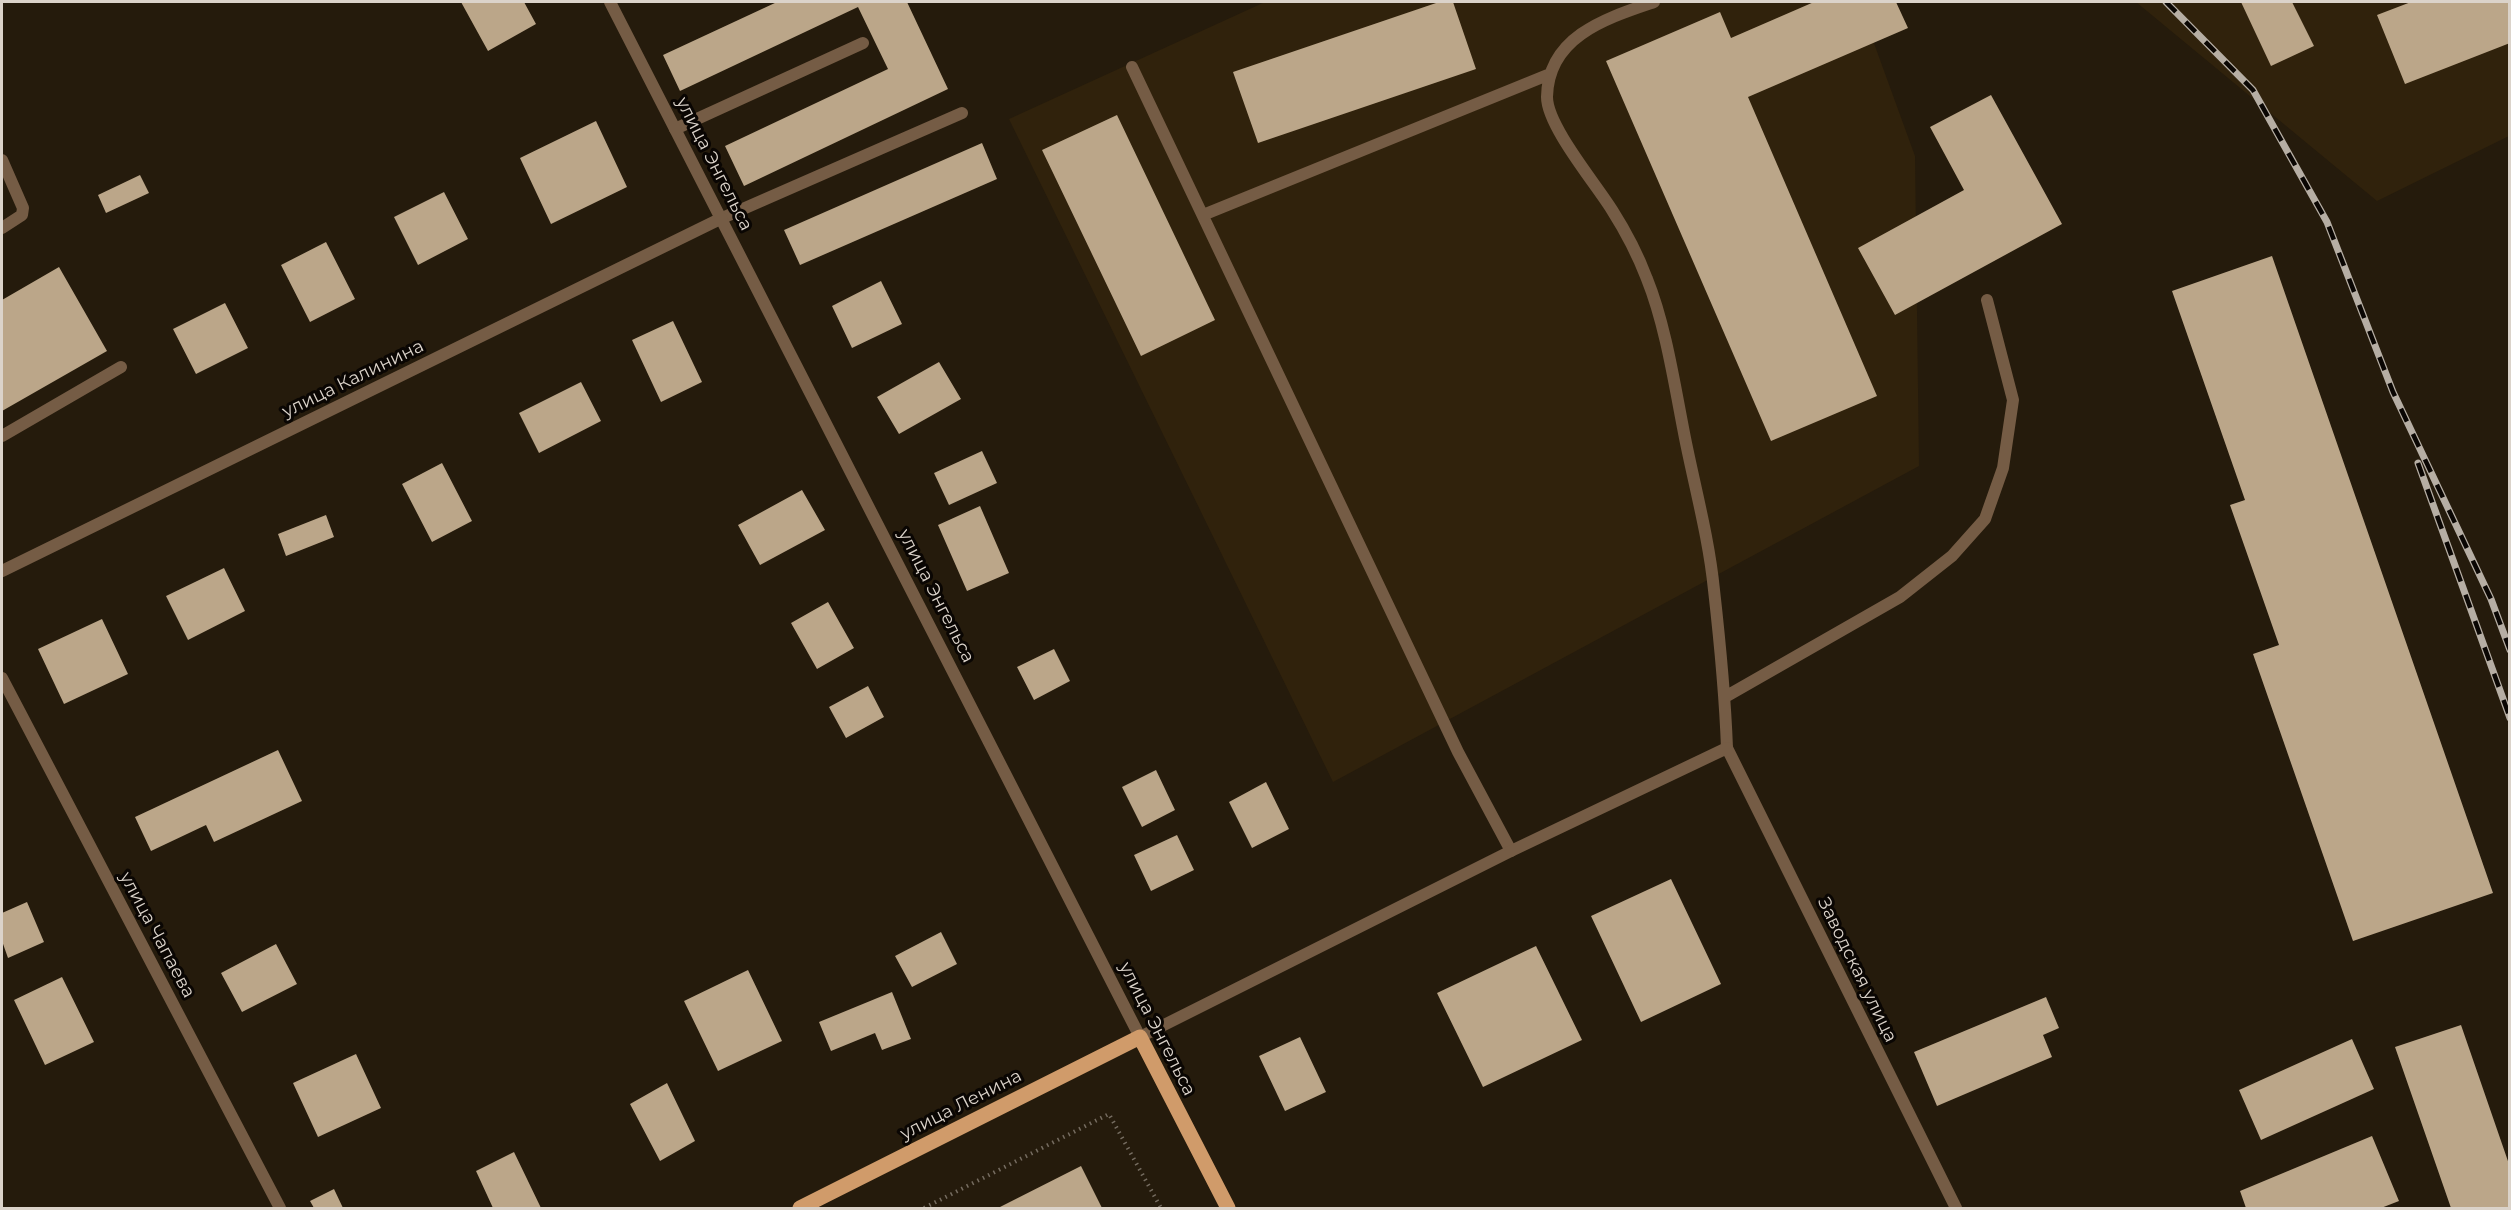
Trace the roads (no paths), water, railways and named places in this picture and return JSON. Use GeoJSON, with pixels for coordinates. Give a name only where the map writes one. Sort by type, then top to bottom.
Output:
{"type":"FeatureCollection","features":[{"type":"Feature","properties":{"kind":"main road","name":"улица Ленина"},"geometry":{"type":"LineString","coordinates":[[800,1209],[1140,1037]]}},
{"type":"Feature","properties":{"kind":"main road","name":"улица Энгельса"},"geometry":{"type":"LineString","coordinates":[[1140,1037],[1228,1209]]}},
{"type":"Feature","properties":{"kind":"street","name":"улица Энгельса"},"geometry":{"type":"LineString","coordinates":[[610,2],[1140,1037]]}},
{"type":"Feature","properties":{"kind":"street"},"geometry":{"type":"LineString","coordinates":[[1140,1037],[1511,851],[1727,748],[1725,697],[1714,588],[1669,358],[1648,280],[1618,220],[1554,122],[1547,99],[1550,74],[1580,33],[1598,22],[1654,2]]}},
{"type":"Feature","properties":{"kind":"street"},"geometry":{"type":"LineString","coordinates":[[675,129],[863,43]]}},
{"type":"Feature","properties":{"kind":"street"},"geometry":{"type":"LineString","coordinates":[[1132,67],[1458,752],[1511,851]]}},
{"type":"Feature","properties":{"kind":"street"},"geometry":{"type":"LineString","coordinates":[[1203,215],[1550,74]]}},
{"type":"Feature","properties":{"kind":"street","name":"улица Калинина"},"geometry":{"type":"LineString","coordinates":[[2,572],[720,219],[962,113]]}},
{"type":"Feature","properties":{"kind":"street"},"geometry":{"type":"LineString","coordinates":[[2,160],[23,208],[22,215],[2,228]]}},
{"type":"Feature","properties":{"kind":"street"},"geometry":{"type":"LineString","coordinates":[[1725,697],[1900,597],[1952,555],[1985,519],[2003,468],[2013,400],[1987,300]]}},
{"type":"Feature","properties":{"kind":"street"},"geometry":{"type":"LineString","coordinates":[[2,436],[121,367]]}},
{"type":"Feature","properties":{"kind":"street","name":"улица Чапаева"},"geometry":{"type":"LineString","coordinates":[[2,678],[280,1209]]}},
{"type":"Feature","properties":{"kind":"street","name":"Заводская улица"},"geometry":{"type":"LineString","coordinates":[[1727,748],[1956,1209]]}},
{"type":"Feature","properties":{"kind":"railway"},"geometry":{"type":"LineString","coordinates":[[2166,2],[2253,90],[2327,222],[2393,392],[2491,599],[2510,650]]}},
{"type":"Feature","properties":{"kind":"railway"},"geometry":{"type":"LineString","coordinates":[[2418,463],[2510,718]]}}]}
